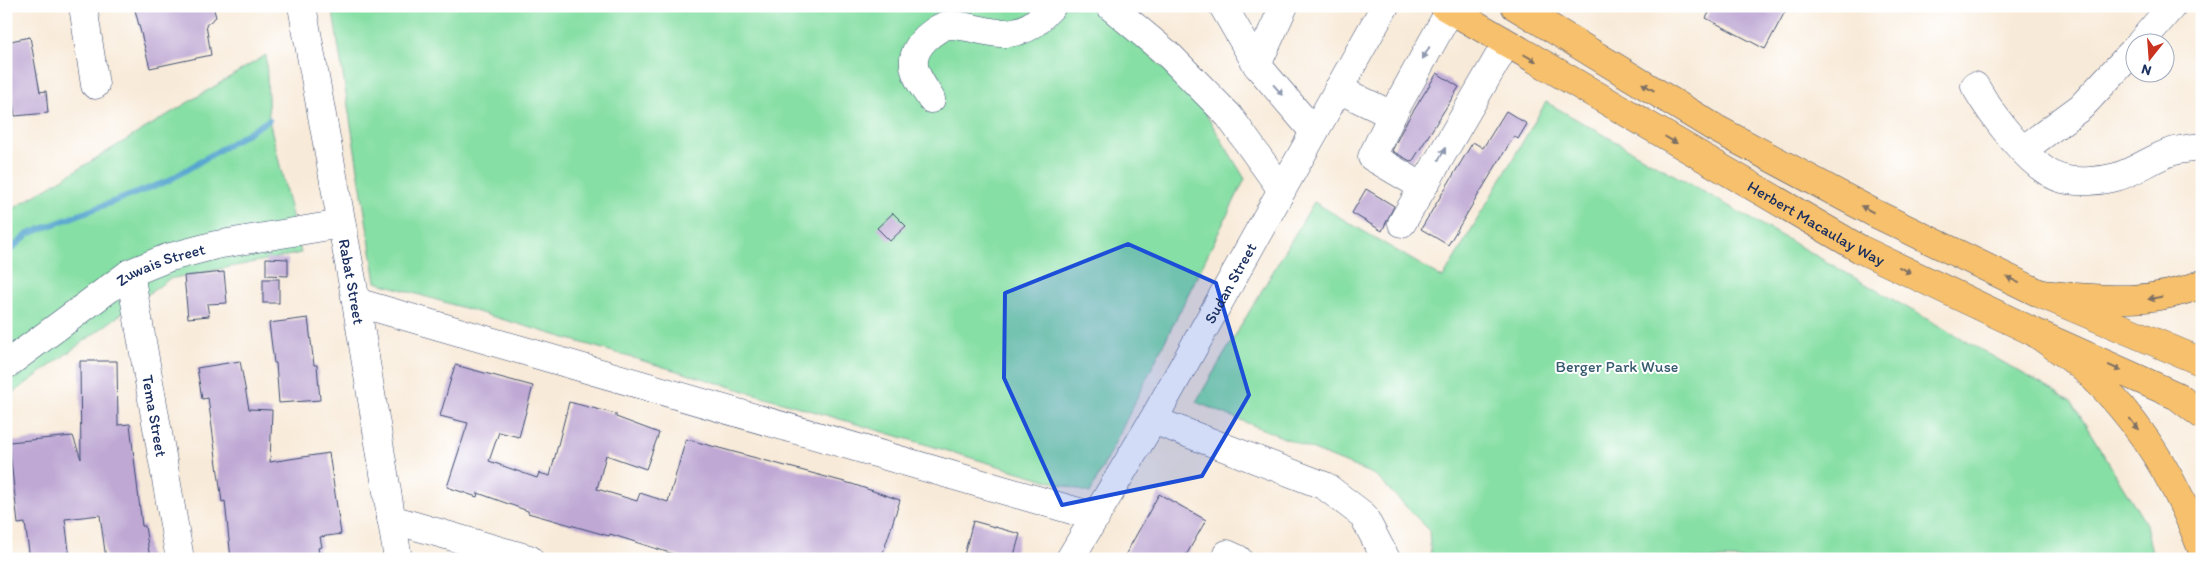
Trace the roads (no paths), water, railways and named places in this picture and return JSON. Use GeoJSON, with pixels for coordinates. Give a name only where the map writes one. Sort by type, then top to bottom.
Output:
{"type":"FeatureCollection","features":[{"type":"Feature","properties":{"kind":"main road","name":"Herbert Macaulay Way"},"geometry":{"type":"LineString","coordinates":[[1515,6],[1715,128],[1874,213],[2042,294],[2202,362]]}},
{"type":"Feature","properties":{"kind":"main road","name":"Herbert Macaulay Way"},"geometry":{"type":"LineString","coordinates":[[1447,8],[1860,249],[2034,332],[2177,396],[2202,415]]}},
{"type":"Feature","properties":{"kind":"main road"},"geometry":{"type":"LineString","coordinates":[[2042,294],[2145,300],[2181,293],[2202,284]]}},
{"type":"Feature","properties":{"kind":"main road"},"geometry":{"type":"LineString","coordinates":[[2034,332],[2091,375],[2120,405],[2168,472],[2187,511],[2202,550]]}},
{"type":"Feature","properties":{"kind":"street"},"geometry":{"type":"LineString","coordinates":[[83,6],[95,85]]}},
{"type":"Feature","properties":{"kind":"street","name":"Rabat Street"},"geometry":{"type":"LineString","coordinates":[[302,6],[356,302],[398,559]]}},
{"type":"Feature","properties":{"kind":"street"},"geometry":{"type":"LineString","coordinates":[[931,99],[915,74],[913,60],[918,46],[935,30],[949,25],[1002,34],[1018,32],[1031,27],[1052,6]]}},
{"type":"Feature","properties":{"kind":"street"},"geometry":{"type":"LineString","coordinates":[[1110,6],[1170,56],[1228,116],[1282,190]]}},
{"type":"Feature","properties":{"kind":"street"},"geometry":{"type":"LineString","coordinates":[[1222,6],[1257,65],[1314,132]]}},
{"type":"Feature","properties":{"kind":"street"},"geometry":{"type":"LineString","coordinates":[[1257,65],[1284,6]]}},
{"type":"Feature","properties":{"kind":"street","name":"Sudan Street"},"geometry":{"type":"LineString","coordinates":[[1070,559],[1153,420],[1385,6]]}},
{"type":"Feature","properties":{"kind":"street"},"geometry":{"type":"LineString","coordinates":[[2150,32],[2172,6]]}},
{"type":"Feature","properties":{"kind":"street"},"geometry":{"type":"LineString","coordinates":[[1423,187],[1372,157],[1447,8]]}},
{"type":"Feature","properties":{"kind":"street"},"geometry":{"type":"LineString","coordinates":[[1402,223],[1506,44]]}},
{"type":"Feature","properties":{"kind":"street"},"geometry":{"type":"LineString","coordinates":[[2024,149],[2081,107],[2126,59]]}},
{"type":"Feature","properties":{"kind":"street"},"geometry":{"type":"LineString","coordinates":[[1975,86],[1993,117],[2039,166],[2062,179],[2088,181],[2116,177],[2172,151],[2202,147]]}},
{"type":"Feature","properties":{"kind":"street"},"geometry":{"type":"LineString","coordinates":[[1338,89],[1392,115]]}},
{"type":"Feature","properties":{"kind":"street","name":"Zuwais Street"},"geometry":{"type":"LineString","coordinates":[[6,365],[130,273],[167,258],[216,244],[341,224]]}},
{"type":"Feature","properties":{"kind":"street","name":"Tema Street"},"geometry":{"type":"LineString","coordinates":[[130,273],[180,559]]}},
{"type":"Feature","properties":{"kind":"street"},"geometry":{"type":"LineString","coordinates":[[356,302],[1096,517]]}},
{"type":"Feature","properties":{"kind":"street"},"geometry":{"type":"LineString","coordinates":[[1153,420],[1325,486],[1363,515],[1386,559]]}},
{"type":"Feature","properties":{"kind":"street"},"geometry":{"type":"LineString","coordinates":[[391,519],[529,559]]}},
{"type":"Feature","properties":{"kind":"waterway"},"geometry":{"type":"LineString","coordinates":[[6,254],[28,234],[168,181],[269,120]]}},
{"type":"Feature","properties":{"kind":"park label","name":"Berger Park Wuse"},"geometry":{"type":"Point","coordinates":[1617,366]}}]}
